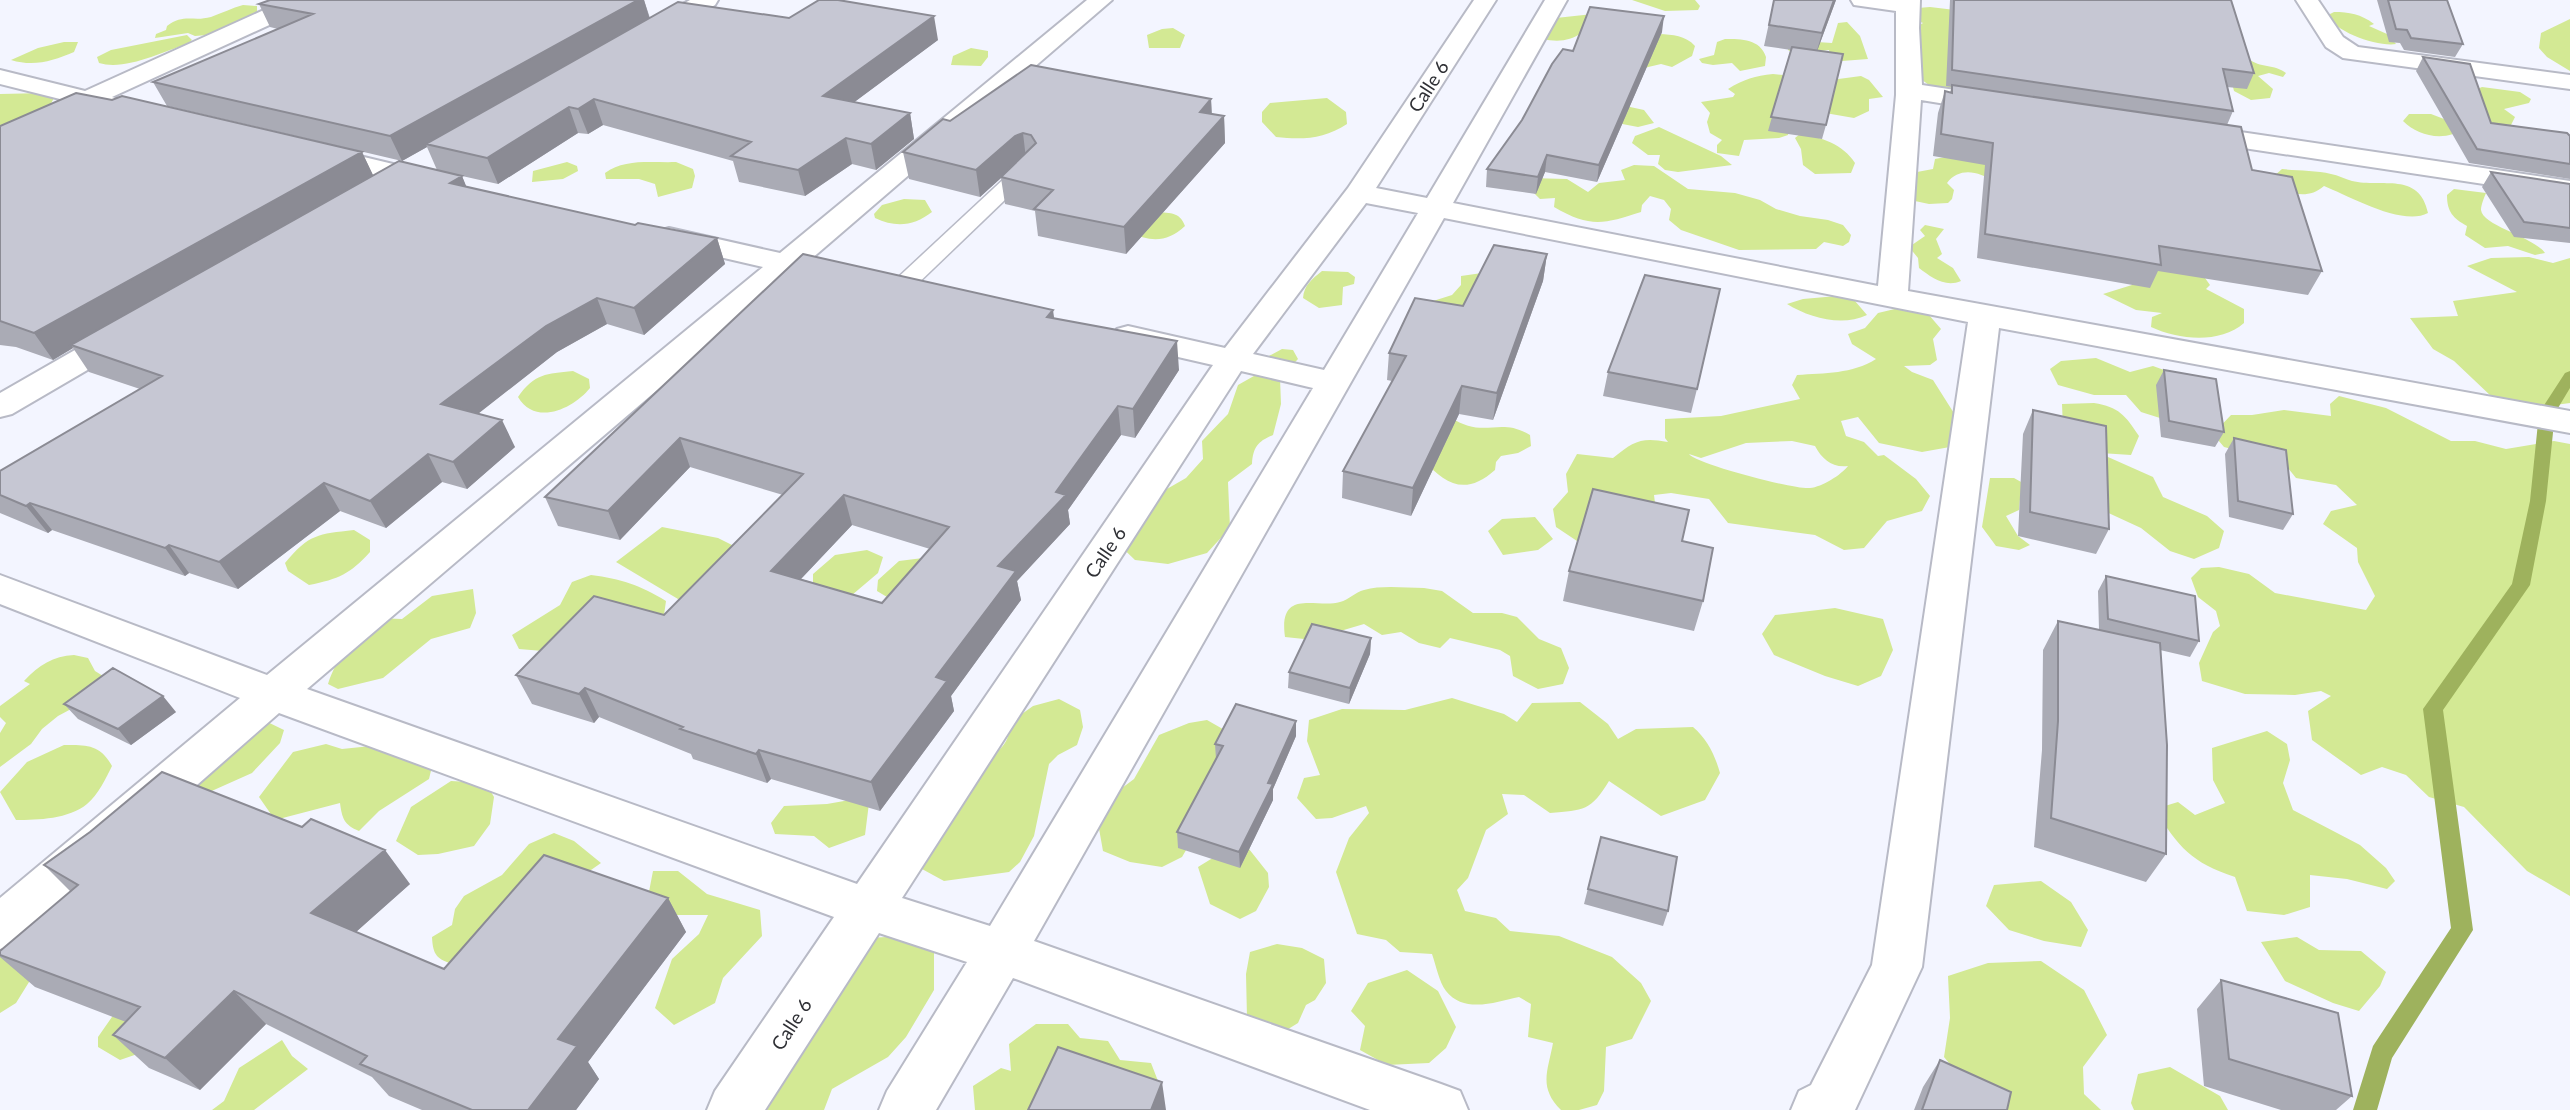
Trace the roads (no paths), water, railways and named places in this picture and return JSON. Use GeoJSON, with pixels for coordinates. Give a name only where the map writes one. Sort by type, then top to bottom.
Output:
{"type":"FeatureCollection","features":[{"type":"Feature","properties":{"kind":"street"},"geometry":{"type":"LineString","coordinates":[[0,139],[305,0]]}},
{"type":"Feature","properties":{"kind":"street"},"geometry":{"type":"LineString","coordinates":[[637,40],[707,0]]}},
{"type":"Feature","properties":{"kind":"street"},"geometry":{"type":"LineString","coordinates":[[0,928],[273,694],[1101,0]]}},
{"type":"Feature","properties":{"kind":"street","name":"Calle 6"},"geometry":{"type":"LineString","coordinates":[[734,1110],[1233,359],[1359,193],[1485,0]]}},
{"type":"Feature","properties":{"kind":"street"},"geometry":{"type":"LineString","coordinates":[[906,1110],[1002,952],[1333,383],[1438,208],[1556,0]]}},
{"type":"Feature","properties":{"kind":"street"},"geometry":{"type":"LineString","coordinates":[[1862,0],[1909,3],[1906,35],[1911,91],[1906,109],[1892,297]]}},
{"type":"Feature","properties":{"kind":"street"},"geometry":{"type":"LineString","coordinates":[[2307,0],[2334,42],[2352,52],[2570,82]]}},
{"type":"Feature","properties":{"kind":"street"},"geometry":{"type":"LineString","coordinates":[[0,77],[140,112]]}},
{"type":"Feature","properties":{"kind":"street"},"geometry":{"type":"LineString","coordinates":[[1911,91],[2019,107]]}},
{"type":"Feature","properties":{"kind":"street"},"geometry":{"type":"LineString","coordinates":[[2169,129],[2570,189]]}},
{"type":"Feature","properties":{"kind":"street"},"geometry":{"type":"LineString","coordinates":[[298,149],[456,187]]}},
{"type":"Feature","properties":{"kind":"street"},"geometry":{"type":"LineString","coordinates":[[367,195],[438,154]]}},
{"type":"Feature","properties":{"kind":"street"},"geometry":{"type":"LineString","coordinates":[[1359,193],[1985,316],[2570,422]]}},
{"type":"Feature","properties":{"kind":"street"},"geometry":{"type":"LineString","coordinates":[[641,230],[838,274]]}},
{"type":"Feature","properties":{"kind":"street"},"geometry":{"type":"LineString","coordinates":[[1818,1110],[1830,1102],[1897,967],[1985,316]]}},
{"type":"Feature","properties":{"kind":"street"},"geometry":{"type":"LineString","coordinates":[[0,407],[154,318]]}},
{"type":"Feature","properties":{"kind":"street"},"geometry":{"type":"LineString","coordinates":[[1101,330],[1333,383]]}},
{"type":"Feature","properties":{"kind":"street"},"geometry":{"type":"LineString","coordinates":[[0,589],[273,694],[867,908],[1002,952],[1441,1110]]}},
{"type":"Feature","properties":{"kind":"lane"},"geometry":{"type":"LineString","coordinates":[[902,288],[934,253],[1027,168]]}},
{"type":"Feature","properties":{"kind":"waterway"},"geometry":{"type":"LineString","coordinates":[[2365,1110],[2381,1054],[2462,930],[2433,709],[2521,585],[2538,501],[2547,413],[2570,376]]}}]}
